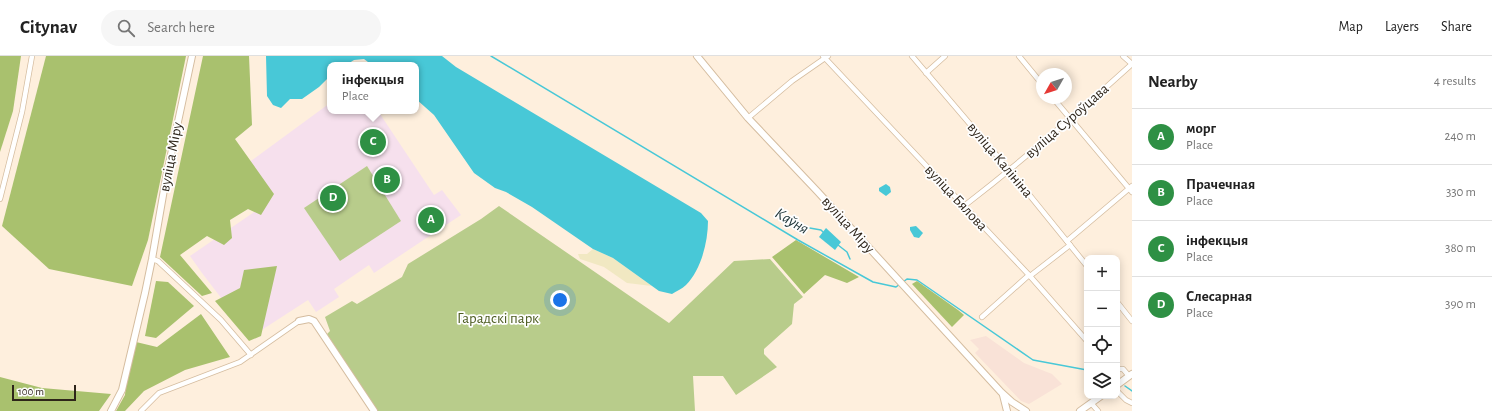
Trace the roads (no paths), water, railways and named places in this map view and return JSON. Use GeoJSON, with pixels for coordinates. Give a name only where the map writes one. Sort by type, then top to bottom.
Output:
{"type":"FeatureCollection","features":[{"type":"Feature","properties":{"kind":"main road","name":"вуліца Міру"},"geometry":{"type":"LineString","coordinates":[[111,411],[122,390],[152,259],[166,178],[192,56]]}},
{"type":"Feature","properties":{"kind":"main road","name":"вуліца Міру"},"geometry":{"type":"LineString","coordinates":[[697,56],[748,118],[1001,392],[1012,402],[1026,411]]}},
{"type":"Feature","properties":{"kind":"main road"},"geometry":{"type":"LineString","coordinates":[[299,321],[309,319],[314,321],[374,411]]}},
{"type":"Feature","properties":{"kind":"main road"},"geometry":{"type":"LineString","coordinates":[[1120,383],[1130,377]]}},
{"type":"Feature","properties":{"kind":"main road","name":"вуліца Міру"},"geometry":{"type":"LineString","coordinates":[[1001,392],[1007,411]]}},
{"type":"Feature","properties":{"kind":"main road"},"geometry":{"type":"LineString","coordinates":[[1080,411],[1098,399]]}},
{"type":"Feature","properties":{"kind":"street"},"geometry":{"type":"LineString","coordinates":[[0,199],[22,112],[32,56]]}},
{"type":"Feature","properties":{"kind":"street","name":"вуліца Калініна"},"geometry":{"type":"LineString","coordinates":[[912,56],[1010,171],[1084,262]]}},
{"type":"Feature","properties":{"kind":"street"},"geometry":{"type":"LineString","coordinates":[[926,73],[945,56]]}},
{"type":"Feature","properties":{"kind":"street"},"geometry":{"type":"LineString","coordinates":[[1019,56],[1036,77]]}},
{"type":"Feature","properties":{"kind":"street"},"geometry":{"type":"LineString","coordinates":[[1123,56],[1132,64]]}},
{"type":"Feature","properties":{"kind":"street"},"geometry":{"type":"LineString","coordinates":[[748,118],[792,81],[826,57]]}},
{"type":"Feature","properties":{"kind":"street","name":"вуліца Бялова"},"geometry":{"type":"LineString","coordinates":[[826,57],[1029,275],[1084,338]]}},
{"type":"Feature","properties":{"kind":"street","name":"вуліца Суроўцава"},"geometry":{"type":"LineString","coordinates":[[964,206],[1010,171],[1070,120],[1132,64]]}},
{"type":"Feature","properties":{"kind":"street"},"geometry":{"type":"LineString","coordinates":[[982,317],[1029,275],[1069,243],[1131,189],[1058,104]]}},
{"type":"Feature","properties":{"kind":"street"},"geometry":{"type":"LineString","coordinates":[[152,259],[158,261],[221,320],[251,355]]}},
{"type":"Feature","properties":{"kind":"street"},"geometry":{"type":"LineString","coordinates":[[1120,306],[1132,321]]}},
{"type":"Feature","properties":{"kind":"street"},"geometry":{"type":"LineString","coordinates":[[141,411],[159,393],[240,362],[299,321]]}},
{"type":"Feature","properties":{"kind":"street"},"geometry":{"type":"LineString","coordinates":[[1120,369],[1123,369],[1130,377]]}},
{"type":"Feature","properties":{"kind":"street"},"geometry":{"type":"LineString","coordinates":[[1120,394],[1132,403]]}},
{"type":"Feature","properties":{"kind":"street"},"geometry":{"type":"LineString","coordinates":[[1091,404],[1098,411]]}},
{"type":"Feature","properties":{"kind":"water"},"geometry":{"type":"Polygon","coordinates":[[[266,56],[442,56],[456,67],[701,213],[708,221],[708,229],[700,264],[696,272],[683,288],[672,294],[659,291],[613,258],[593,249],[532,207],[506,192],[495,188],[474,173],[434,115],[419,102],[419,62],[368,62],[364,59],[354,60],[351,62],[327,62],[327,79],[319,87],[302,99],[290,99],[281,108],[273,105],[267,96],[266,56]]]}},
{"type":"Feature","properties":{"kind":"water"},"geometry":{"type":"Polygon","coordinates":[[[886,184],[890,187],[891,192],[886,196],[879,191],[879,188],[886,184]]]}},
{"type":"Feature","properties":{"kind":"water"},"geometry":{"type":"Polygon","coordinates":[[[916,226],[923,233],[919,238],[914,237],[910,230],[910,227],[916,226]]]}},
{"type":"Feature","properties":{"kind":"water"},"geometry":{"type":"Polygon","coordinates":[[[826,228],[841,242],[835,250],[819,237],[826,228]]]}},
{"type":"Feature","properties":{"kind":"waterway","name":"Каўня"},"geometry":{"type":"LineString","coordinates":[[491,56],[798,240],[873,282],[896,287],[900,284]]}},
{"type":"Feature","properties":{"kind":"waterway"},"geometry":{"type":"LineString","coordinates":[[804,227],[821,230],[823,232]]}},
{"type":"Feature","properties":{"kind":"waterway"},"geometry":{"type":"LineString","coordinates":[[838,245],[847,252],[850,259]]}},
{"type":"Feature","properties":{"kind":"waterway","name":"Каўня"},"geometry":{"type":"LineString","coordinates":[[903,282],[907,279],[917,280],[1033,360],[1084,369]]}},
{"type":"Feature","properties":{"kind":"waterway","name":"Каўня"},"geometry":{"type":"LineString","coordinates":[[1125,386],[1132,391]]}},
{"type":"Feature","properties":{"kind":"place","name":"інфекцыя"},"geometry":{"type":"Point","coordinates":[373,142]}},
{"type":"Feature","properties":{"kind":"place","name":"Прачечная"},"geometry":{"type":"Point","coordinates":[387,180]}},
{"type":"Feature","properties":{"kind":"place","name":"Слесарная"},"geometry":{"type":"Point","coordinates":[333,198]}},
{"type":"Feature","properties":{"kind":"place","name":"морг"},"geometry":{"type":"Point","coordinates":[431,220]}},
{"type":"Feature","properties":{"kind":"park label","name":"Гарадскі парк"},"geometry":{"type":"Point","coordinates":[498,318]}}]}
